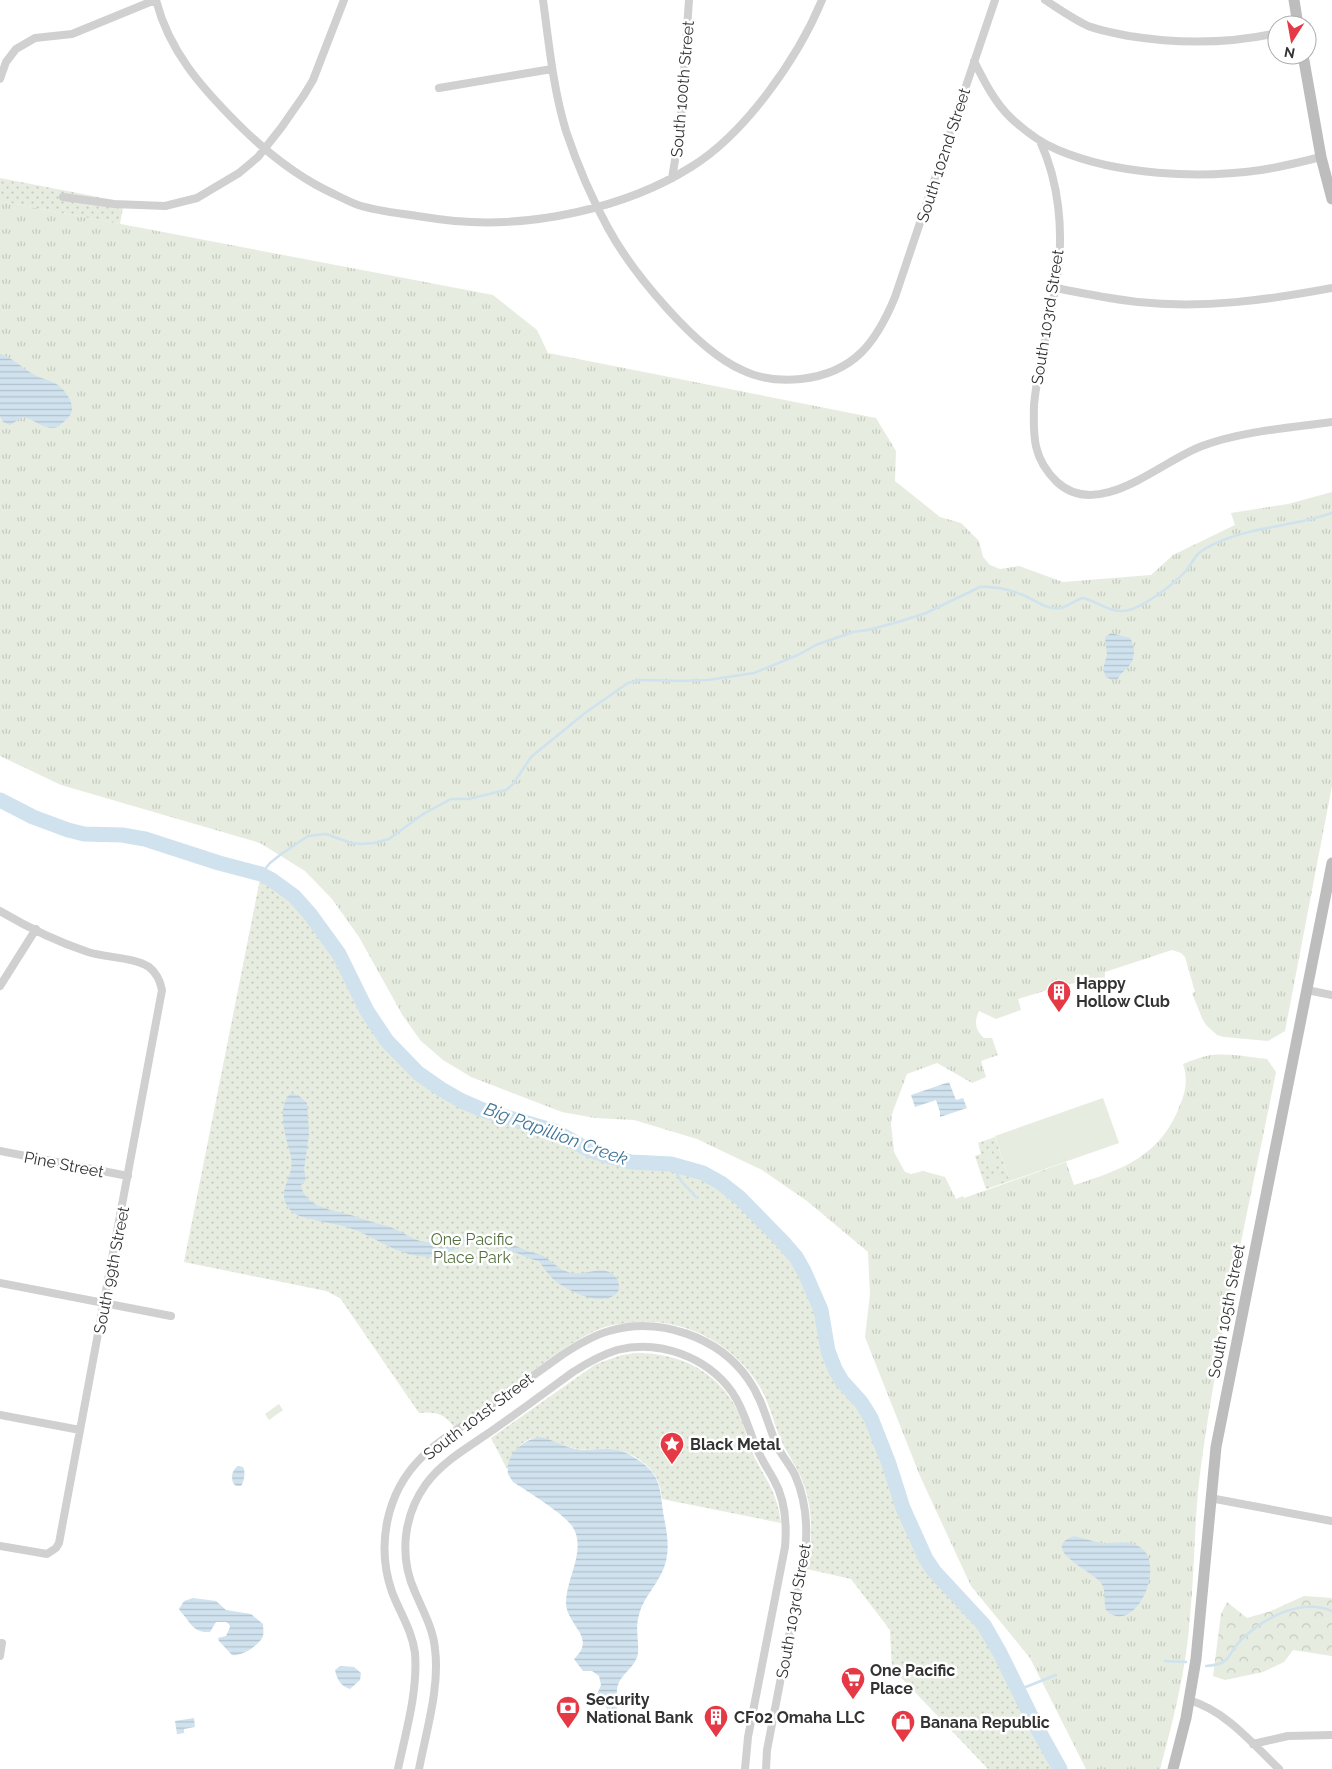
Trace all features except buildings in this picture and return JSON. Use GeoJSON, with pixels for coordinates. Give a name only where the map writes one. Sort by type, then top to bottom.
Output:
{"type":"FeatureCollection","features":[{"type":"Feature","properties":{"kind":"street"},"geometry":{"type":"LineString","coordinates":[[0,79],[6,62],[16,49],[35,38],[72,34],[155,0],[170,40],[192,75],[216,102],[264,149],[316,186],[356,204],[385,212],[457,221],[499,222],[526,220],[583,211],[642,192],[692,167],[719,147],[743,122],[777,78],[809,30],[822,0]]}},
{"type":"Feature","properties":{"kind":"street"},"geometry":{"type":"LineString","coordinates":[[64,197],[114,204],[174,205],[203,195],[239,173],[264,149],[294,112],[313,80],[344,0]]}},
{"type":"Feature","properties":{"kind":"street","name":"South 102nd Street"},"geometry":{"type":"LineString","coordinates":[[543,0],[558,100],[567,131],[590,192],[609,230],[634,266],[668,309],[719,357],[754,375],[782,380],[810,378],[835,371],[853,361],[880,330],[918,231],[934,176],[995,0]]}},
{"type":"Feature","properties":{"kind":"street","name":"South 100th Street"},"geometry":{"type":"LineString","coordinates":[[672,178],[680,131],[689,0]]}},
{"type":"Feature","properties":{"kind":"street"},"geometry":{"type":"LineString","coordinates":[[1045,0],[1089,26],[1157,41],[1199,43],[1267,34]]}},
{"type":"Feature","properties":{"kind":"street"},"geometry":{"type":"LineString","coordinates":[[1294,0],[1296,15]]}},
{"type":"Feature","properties":{"kind":"street"},"geometry":{"type":"LineString","coordinates":[[974,61],[983,79],[1006,112],[1040,141],[1076,157],[1106,165],[1179,174],[1220,174],[1262,170],[1321,157]]}},
{"type":"Feature","properties":{"kind":"street"},"geometry":{"type":"LineString","coordinates":[[1306,65],[1321,157],[1332,199]]}},
{"type":"Feature","properties":{"kind":"street"},"geometry":{"type":"LineString","coordinates":[[439,88],[552,69]]}},
{"type":"Feature","properties":{"kind":"street","name":"South 103rd Street"},"geometry":{"type":"LineString","coordinates":[[1040,141],[1048,159],[1056,193],[1059,220],[1059,256],[1055,288],[1034,405],[1035,441],[1040,463],[1049,474],[1060,484],[1073,491],[1090,495],[1104,494],[1118,489],[1176,458],[1217,441],[1260,432],[1332,422]]}},
{"type":"Feature","properties":{"kind":"street"},"geometry":{"type":"LineString","coordinates":[[1055,288],[1138,302],[1202,304],[1246,302],[1332,288]]}},
{"type":"Feature","properties":{"kind":"street","name":"South 105th Street"},"geometry":{"type":"LineString","coordinates":[[1173,1769],[1190,1700],[1200,1630],[1210,1498],[1216,1447],[1332,863]]}},
{"type":"Feature","properties":{"kind":"street"},"geometry":{"type":"LineString","coordinates":[[0,911],[36,929],[0,986]]}},
{"type":"Feature","properties":{"kind":"street","name":"South 99th Street"},"geometry":{"type":"LineString","coordinates":[[0,1546],[41,1554],[51,1552],[59,1543],[162,996],[160,981],[157,975],[147,966],[138,962],[89,952],[36,929]]}},
{"type":"Feature","properties":{"kind":"street"},"geometry":{"type":"LineString","coordinates":[[1307,990],[1332,995]]}},
{"type":"Feature","properties":{"kind":"street","name":"Pine Street"},"geometry":{"type":"LineString","coordinates":[[0,1151],[128,1176]]}},
{"type":"Feature","properties":{"kind":"street"},"geometry":{"type":"LineString","coordinates":[[0,1283],[171,1316]]}},
{"type":"Feature","properties":{"kind":"street","name":"South 101st Street"},"geometry":{"type":"LineString","coordinates":[[398,1769],[415,1679],[412,1637],[388,1578],[384,1544],[388,1517],[400,1486],[409,1472],[432,1448],[579,1344],[601,1334],[629,1327],[670,1329]]}},
{"type":"Feature","properties":{"kind":"street","name":"South 103rd Street"},"geometry":{"type":"LineString","coordinates":[[670,1329],[695,1337],[711,1345],[735,1364],[748,1378],[763,1405],[777,1446],[795,1476],[804,1506],[807,1531],[805,1554],[767,1750],[766,1769]]}},
{"type":"Feature","properties":{"kind":"street","name":"South 101st Street"},"geometry":{"type":"LineString","coordinates":[[419,1769],[432,1702],[436,1668],[432,1631],[412,1586],[406,1559],[408,1522],[418,1496],[426,1484],[445,1464],[589,1362],[607,1353],[621,1349],[641,1347],[666,1349]]}},
{"type":"Feature","properties":{"kind":"street","name":"South 103rd Street"},"geometry":{"type":"LineString","coordinates":[[666,1349],[687,1356],[704,1365],[731,1390],[742,1409],[762,1459],[778,1488],[784,1508],[786,1524],[785,1547],[748,1737],[745,1769]]}},
{"type":"Feature","properties":{"kind":"street"},"geometry":{"type":"LineString","coordinates":[[0,1415],[80,1430]]}},
{"type":"Feature","properties":{"kind":"street"},"geometry":{"type":"LineString","coordinates":[[1210,1498],[1332,1521]]}},
{"type":"Feature","properties":{"kind":"street"},"geometry":{"type":"LineString","coordinates":[[0,1656],[2,1643]]}},
{"type":"Feature","properties":{"kind":"street"},"geometry":{"type":"LineString","coordinates":[[1190,1700],[1207,1706],[1224,1716],[1279,1769]]}},
{"type":"Feature","properties":{"kind":"street"},"geometry":{"type":"LineString","coordinates":[[1253,1744],[1288,1736],[1332,1735]]}},
{"type":"Feature","properties":{"kind":"green space"},"geometry":{"type":"Polygon","coordinates":[[[0,178],[124,202],[120,224],[0,201],[0,178]]]}},
{"type":"Feature","properties":{"kind":"green space","name":"Happy Hollow Club"},"geometry":{"type":"Polygon","coordinates":[[[0,201],[493,295],[537,330],[548,353],[876,418],[896,451],[895,481],[940,517],[961,523],[979,541],[983,557],[990,565],[1000,569],[1019,566],[1063,582],[1151,575],[1173,555],[1235,525],[1231,513],[1288,504],[1332,492],[1332,786],[1285,1031],[1268,1041],[1217,1035],[1206,1025],[1202,1018],[1192,993],[1195,992],[1185,957],[1181,953],[1172,950],[1105,972],[1104,987],[1098,989],[1093,978],[1049,992],[1048,990],[1018,999],[1021,1010],[996,1019],[979,1011],[976,1018],[977,1029],[984,1038],[992,1038],[998,1055],[981,1061],[986,1077],[972,1083],[937,1063],[907,1074],[892,1114],[891,1124],[894,1152],[905,1172],[911,1174],[923,1171],[945,1177],[956,1199],[963,1196],[964,1198],[1066,1162],[1074,1185],[1124,1167],[1151,1149],[1172,1122],[1185,1090],[1186,1080],[1183,1064],[1188,1062],[1214,1055],[1245,1056],[1267,1059],[1276,1072],[1208,1417],[1199,1485],[1192,1598],[1186,1656],[1175,1712],[1160,1769],[1086,1769],[1030,1658],[971,1586],[920,1476],[865,1337],[870,1294],[868,1252],[807,1201],[762,1170],[697,1139],[634,1120],[595,1118],[562,1112],[471,1077],[443,1060],[421,1041],[403,1016],[359,937],[332,899],[305,871],[260,843],[61,785],[0,756],[0,201]]]}},
{"type":"Feature","properties":{"kind":"green space","name":"One Pacific Place Park"},"geometry":{"type":"Polygon","coordinates":[[[261,874],[296,899],[324,931],[348,969],[368,1013],[379,1030],[406,1062],[430,1082],[471,1105],[555,1132],[598,1153],[627,1161],[672,1164],[700,1172],[719,1182],[729,1190],[778,1237],[796,1259],[816,1296],[832,1360],[836,1369],[871,1418],[886,1453],[910,1526],[927,1560],[989,1633],[1060,1769],[988,1769],[892,1668],[890,1630],[851,1579],[807,1569],[811,1532],[810,1508],[799,1473],[780,1438],[758,1384],[733,1355],[702,1334],[666,1323],[647,1322],[605,1327],[567,1347],[454,1427],[439,1414],[419,1413],[340,1298],[326,1291],[184,1262],[261,874]]]}},
{"type":"Feature","properties":{"kind":"green space"},"geometry":{"type":"Polygon","coordinates":[[[1103,1098],[1119,1143],[1010,1181],[995,1136],[1103,1098]]]}},
{"type":"Feature","properties":{"kind":"green space"},"geometry":{"type":"Polygon","coordinates":[[[995,1137],[1010,1181],[986,1189],[975,1156],[981,1154],[978,1143],[995,1137]]]}},
{"type":"Feature","properties":{"kind":"green space"},"geometry":{"type":"Polygon","coordinates":[[[991,1150],[997,1167],[989,1169],[984,1153],[991,1150]]]}},
{"type":"Feature","properties":{"kind":"green space"},"geometry":{"type":"Polygon","coordinates":[[[996,1173],[1003,1175],[1006,1180],[991,1185],[990,1178],[996,1173]]]}},
{"type":"Feature","properties":{"kind":"green space"},"geometry":{"type":"Polygon","coordinates":[[[636,1353],[668,1356],[683,1361],[696,1367],[720,1386],[739,1413],[752,1451],[774,1495],[781,1523],[662,1499],[660,1486],[652,1471],[641,1460],[619,1450],[578,1449],[544,1438],[532,1439],[526,1441],[516,1450],[507,1469],[491,1438],[596,1364],[622,1355],[636,1353]]]}},
{"type":"Feature","properties":{"kind":"green space"},"geometry":{"type":"Polygon","coordinates":[[[279,1404],[283,1410],[269,1420],[265,1414],[279,1404]]]}},
{"type":"Feature","properties":{"kind":"green space"},"geometry":{"type":"Polygon","coordinates":[[[1304,1596],[1332,1598],[1332,1656],[1293,1650],[1284,1662],[1263,1672],[1225,1680],[1213,1676],[1221,1614],[1227,1602],[1247,1618],[1271,1611],[1304,1596]]]}},
{"type":"Feature","properties":{"kind":"water"},"geometry":{"type":"Polygon","coordinates":[[[0,354],[61,388],[68,396],[72,405],[71,414],[68,418],[54,428],[45,427],[23,417],[10,425],[3,422],[0,416],[0,354]]]}},
{"type":"Feature","properties":{"kind":"water"},"geometry":{"type":"Polygon","coordinates":[[[1111,633],[1130,638],[1134,652],[1129,666],[1118,679],[1112,680],[1106,677],[1103,669],[1107,655],[1105,637],[1111,633]]]}},
{"type":"Feature","properties":{"kind":"water"},"geometry":{"type":"Polygon","coordinates":[[[949,1082],[956,1100],[963,1098],[967,1108],[940,1117],[936,1100],[915,1107],[911,1095],[949,1082]]]}},
{"type":"Feature","properties":{"kind":"water"},"geometry":{"type":"Polygon","coordinates":[[[290,1094],[298,1095],[307,1103],[309,1134],[304,1169],[306,1180],[301,1185],[308,1199],[315,1204],[390,1227],[425,1242],[463,1236],[494,1238],[541,1255],[568,1272],[609,1272],[618,1282],[618,1291],[609,1298],[601,1299],[583,1296],[553,1279],[539,1261],[498,1247],[469,1244],[438,1256],[418,1256],[395,1249],[358,1231],[296,1214],[290,1210],[284,1198],[292,1161],[283,1123],[284,1107],[290,1094]]]}},
{"type":"Feature","properties":{"kind":"water"},"geometry":{"type":"Polygon","coordinates":[[[540,1437],[576,1449],[613,1449],[623,1452],[650,1469],[659,1487],[667,1536],[668,1549],[666,1561],[664,1569],[641,1608],[637,1625],[637,1658],[618,1685],[617,1710],[613,1717],[597,1694],[601,1685],[599,1676],[592,1671],[583,1671],[574,1659],[583,1644],[566,1604],[577,1554],[576,1535],[568,1521],[513,1482],[508,1474],[509,1460],[516,1449],[527,1441],[540,1437]]]}},
{"type":"Feature","properties":{"kind":"water"},"geometry":{"type":"Polygon","coordinates":[[[238,1466],[243,1467],[244,1471],[244,1479],[241,1486],[236,1486],[232,1481],[233,1472],[238,1466]]]}},
{"type":"Feature","properties":{"kind":"water"},"geometry":{"type":"Polygon","coordinates":[[[1074,1536],[1100,1543],[1124,1542],[1133,1544],[1147,1554],[1150,1566],[1149,1580],[1137,1606],[1128,1614],[1117,1616],[1106,1610],[1104,1589],[1101,1583],[1071,1560],[1065,1553],[1062,1547],[1064,1541],[1074,1536]]]}},
{"type":"Feature","properties":{"kind":"water"},"geometry":{"type":"Polygon","coordinates":[[[193,1598],[216,1601],[226,1610],[251,1614],[263,1624],[261,1639],[245,1652],[232,1655],[218,1638],[226,1636],[230,1627],[229,1624],[226,1622],[216,1622],[210,1632],[200,1631],[181,1612],[179,1609],[184,1601],[193,1598]]]}},
{"type":"Feature","properties":{"kind":"water"},"geometry":{"type":"Polygon","coordinates":[[[340,1666],[354,1667],[361,1673],[360,1680],[350,1689],[342,1684],[337,1677],[335,1670],[340,1666]]]}},
{"type":"Feature","properties":{"kind":"water"},"geometry":{"type":"Polygon","coordinates":[[[194,1718],[195,1727],[184,1729],[184,1733],[177,1734],[175,1721],[194,1718]]]}},
{"type":"Feature","properties":{"kind":"waterway"},"geometry":{"type":"LineString","coordinates":[[261,874],[270,863],[308,836],[326,834],[351,843],[374,843],[389,839],[423,814],[451,799],[468,799],[506,790],[513,784],[531,757],[585,713],[628,683],[639,680],[708,680],[754,673],[798,655],[816,645],[853,632],[868,630],[926,613],[980,587],[1013,592],[1050,608],[1060,608],[1082,598],[1116,611],[1128,610],[1146,603],[1172,584],[1185,572],[1198,554],[1212,545],[1248,532],[1305,521],[1332,513]]}},
{"type":"Feature","properties":{"kind":"waterway","name":"Big Papillion Creek"},"geometry":{"type":"LineString","coordinates":[[0,800],[33,817],[68,830],[84,834],[122,835],[145,839],[219,863],[261,874],[294,896],[310,914],[339,954],[367,1011],[387,1041],[418,1073],[441,1089],[485,1111],[555,1131],[589,1150],[604,1155],[631,1162],[671,1164],[703,1173],[721,1183],[740,1198],[783,1242],[796,1257],[804,1271],[821,1310],[828,1351],[835,1369],[871,1418],[889,1464],[903,1508],[926,1559],[934,1571],[984,1625],[1060,1769]]}},
{"type":"Feature","properties":{"kind":"waterway"},"geometry":{"type":"LineString","coordinates":[[671,1164],[682,1182],[697,1198]]}},
{"type":"Feature","properties":{"kind":"waterway"},"geometry":{"type":"LineString","coordinates":[[1206,1666],[1225,1661],[1241,1640],[1250,1632],[1260,1624],[1283,1612],[1308,1607],[1332,1611]]}},
{"type":"Feature","properties":{"kind":"waterway"},"geometry":{"type":"LineString","coordinates":[[1165,1661],[1186,1662]]}},
{"type":"Feature","properties":{"kind":"waterway"},"geometry":{"type":"LineString","coordinates":[[1018,1690],[1056,1675]]}},
{"type":"Feature","properties":{"kind":"place","name":"Happy Hollow Club"},"geometry":{"type":"Point","coordinates":[1059,1013]}},
{"type":"Feature","properties":{"kind":"place","name":"Black Metal"},"geometry":{"type":"Point","coordinates":[672,1465]}},
{"type":"Feature","properties":{"kind":"place","name":"One Pacific Place"},"geometry":{"type":"Point","coordinates":[853,1700]}},
{"type":"Feature","properties":{"kind":"place","name":"Security National Bank"},"geometry":{"type":"Point","coordinates":[568,1729]}},
{"type":"Feature","properties":{"kind":"place","name":"CF02 Omaha LLC"},"geometry":{"type":"Point","coordinates":[716,1738]}},
{"type":"Feature","properties":{"kind":"place","name":"Banana Republic"},"geometry":{"type":"Point","coordinates":[903,1743]}}]}
